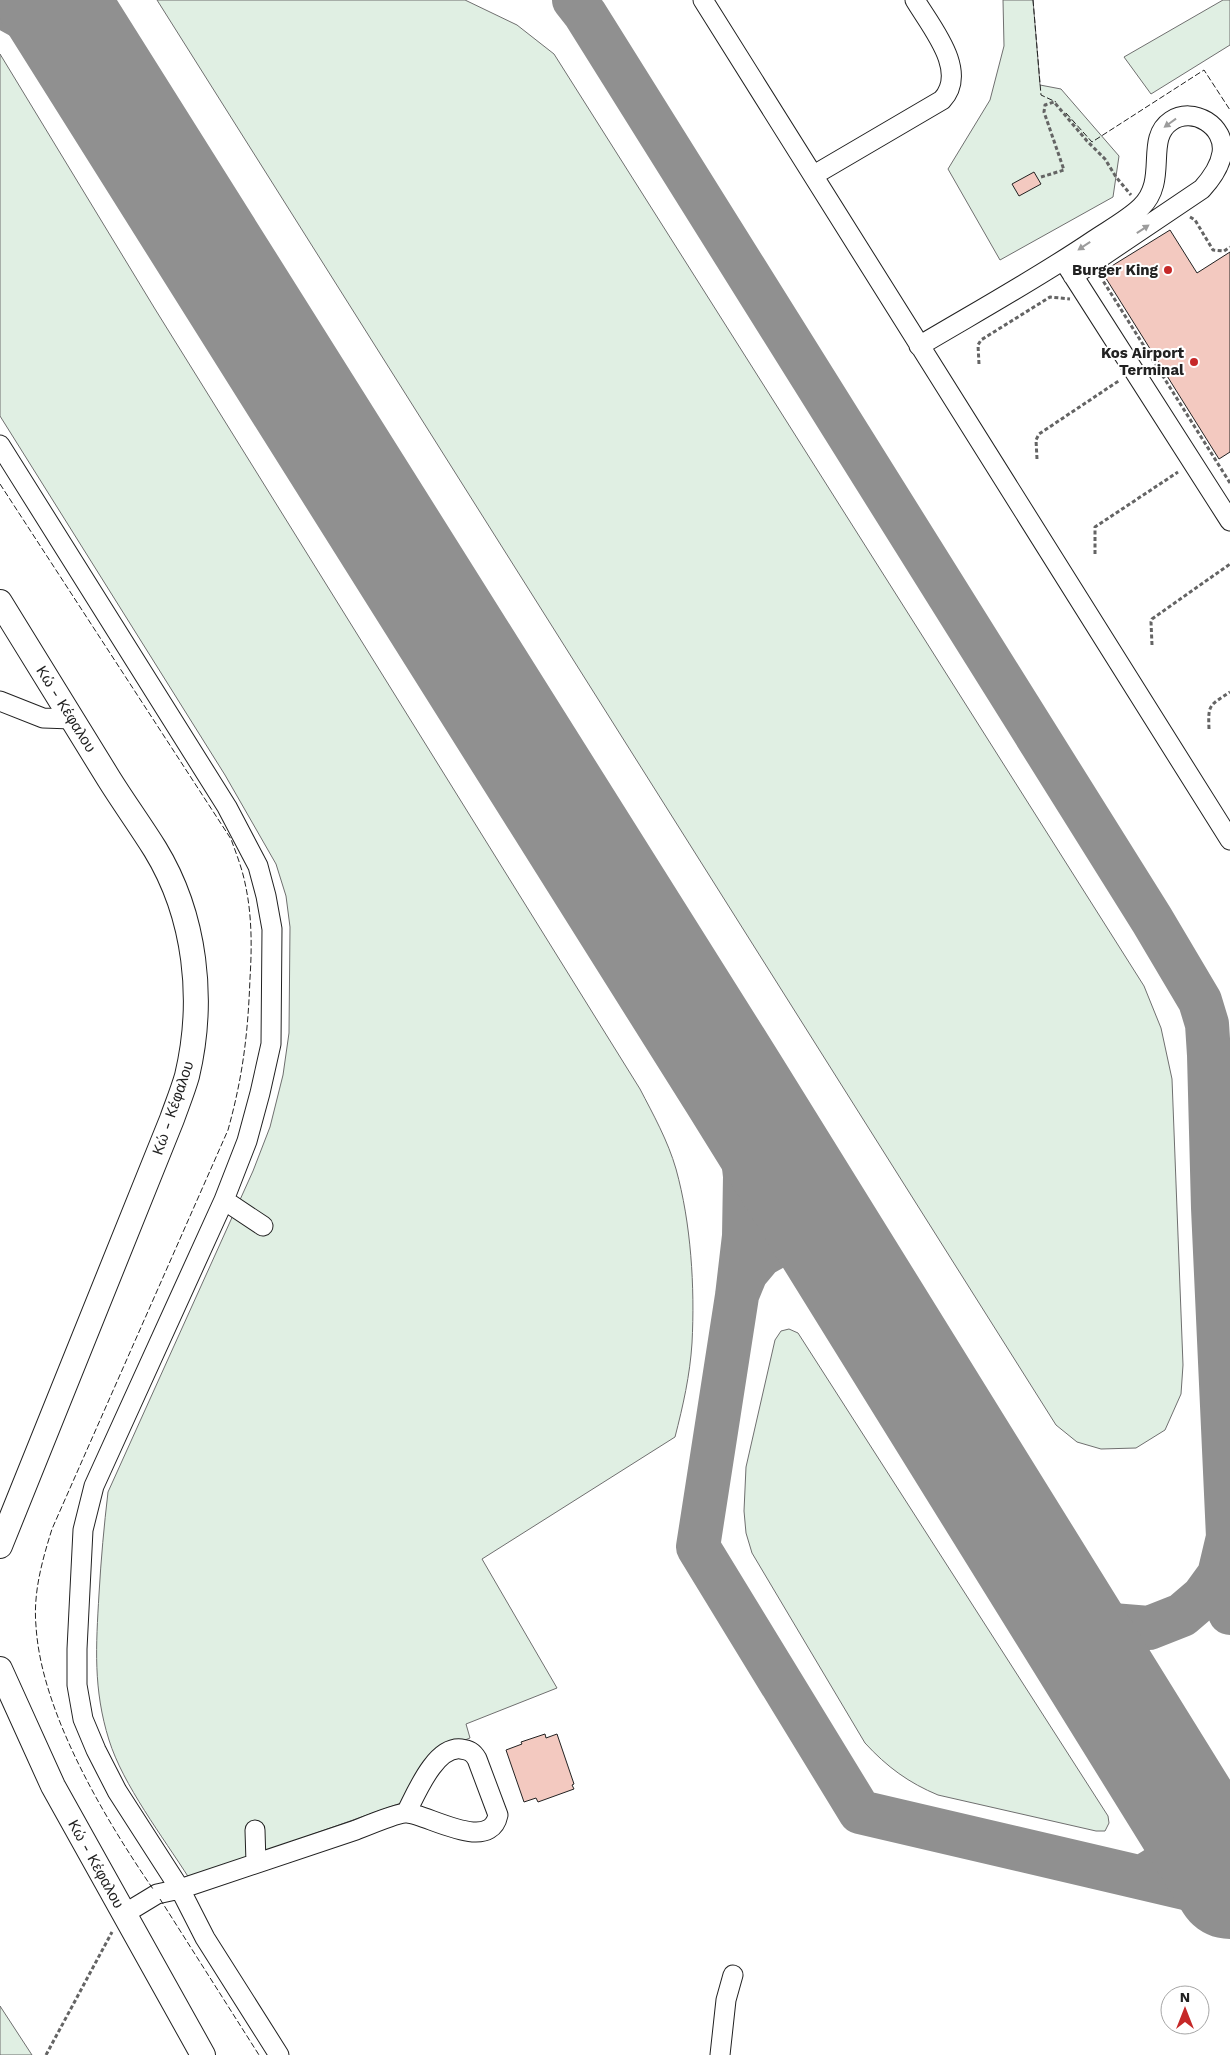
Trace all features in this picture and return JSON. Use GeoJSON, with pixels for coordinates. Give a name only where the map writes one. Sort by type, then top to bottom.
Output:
{"type":"FeatureCollection","features":[{"type":"Feature","properties":{"kind":"main road","name":"Κώ - Κέφαλου"},"geometry":{"type":"LineString","coordinates":[[0,602],[130,814],[155,850],[173,886],[184,916],[194,967],[196,1006],[194,1041],[186,1077],[172,1119],[0,1546]]}},
{"type":"Feature","properties":{"kind":"main road","name":"Κώ - Κέφαλου"},"geometry":{"type":"LineString","coordinates":[[0,1668],[53,1786],[203,2055]]}},
{"type":"Feature","properties":{"kind":"street"},"geometry":{"type":"LineString","coordinates":[[703,0],[1230,840]]}},
{"type":"Feature","properties":{"kind":"street"},"geometry":{"type":"LineString","coordinates":[[814,176],[942,100],[948,93],[951,87],[951,71],[946,52],[915,0]]}},
{"type":"Feature","properties":{"kind":"street"},"geometry":{"type":"LineString","coordinates":[[919,346],[1073,275],[1097,271],[1207,184],[1214,173],[1222,153],[1220,138],[1214,127],[1204,119],[1190,116],[1179,117],[1163,128],[1158,137],[1156,183],[1151,194],[1141,208],[1073,275]]}},
{"type":"Feature","properties":{"kind":"street"},"geometry":{"type":"LineString","coordinates":[[1073,275],[1230,521]]}},
{"type":"Feature","properties":{"kind":"street"},"geometry":{"type":"LineString","coordinates":[[0,445],[227,807],[258,866],[272,929],[271,1044],[260,1094],[247,1141],[224,1200],[94,1486],[83,1530],[76,1650],[77,1685],[84,1719],[96,1750],[117,1791],[180,1889],[205,1938],[279,2055]]}},
{"type":"Feature","properties":{"kind":"street"},"geometry":{"type":"LineString","coordinates":[[0,701],[43,718],[72,720]]}},
{"type":"Feature","properties":{"kind":"street"},"geometry":{"type":"LineString","coordinates":[[224,1200],[262,1226]]}},
{"type":"Feature","properties":{"kind":"street"},"geometry":{"type":"LineString","coordinates":[[124,1914],[156,1894],[180,1889],[406,1813],[445,1827],[473,1832],[484,1830],[491,1826],[496,1822],[498,1815],[477,1759],[473,1753],[458,1748],[445,1753],[438,1759],[406,1813]]}},
{"type":"Feature","properties":{"kind":"street"},"geometry":{"type":"LineString","coordinates":[[255,1830],[256,1863]]}},
{"type":"Feature","properties":{"kind":"street"},"geometry":{"type":"LineString","coordinates":[[720,2055],[726,2000],[733,1975]]}},
{"type":"Feature","properties":{"kind":"path"},"geometry":{"type":"LineString","coordinates":[[1041,176],[1064,170],[1044,112],[1045,105],[1054,102],[1105,159],[1116,177],[1141,208]]}},
{"type":"Feature","properties":{"kind":"path"},"geometry":{"type":"LineString","coordinates":[[1183,217],[1195,220],[1213,250],[1224,251],[1230,247]]}},
{"type":"Feature","properties":{"kind":"path"},"geometry":{"type":"LineString","coordinates":[[979,364],[978,346],[980,340],[1050,298],[1066,300],[1073,275],[1097,271],[1230,483]]}},
{"type":"Feature","properties":{"kind":"path"},"geometry":{"type":"LineString","coordinates":[[1038,459],[1036,440],[1039,434],[1152,359]]}},
{"type":"Feature","properties":{"kind":"path"},"geometry":{"type":"LineString","coordinates":[[1095,554],[1095,527],[1210,451]]}},
{"type":"Feature","properties":{"kind":"path"},"geometry":{"type":"LineString","coordinates":[[1152,646],[1152,619],[1230,564]]}},
{"type":"Feature","properties":{"kind":"path"},"geometry":{"type":"LineString","coordinates":[[1209,729],[1208,709],[1212,704],[1230,692]]}},
{"type":"Feature","properties":{"kind":"path"},"geometry":{"type":"LineString","coordinates":[[46,2055],[102,1949],[124,1914]]}},
{"type":"Feature","properties":{"kind":"green space"},"geometry":{"type":"Polygon","coordinates":[[[157,0],[465,0],[517,25],[554,54],[1144,986],[1161,1028],[1172,1079],[1183,1365],[1181,1394],[1165,1430],[1136,1448],[1101,1449],[1077,1442],[1056,1425],[157,0]]]}},
{"type":"Feature","properties":{"kind":"green space"},"geometry":{"type":"Polygon","coordinates":[[[1003,0],[1033,0],[1040,85],[1061,89],[1119,156],[1113,197],[1000,260],[948,169],[990,100],[1004,46],[1003,0]]]}},
{"type":"Feature","properties":{"kind":"green space"},"geometry":{"type":"Polygon","coordinates":[[[1223,0],[1230,0],[1230,45],[1151,94],[1124,57],[1223,0]]]}},
{"type":"Feature","properties":{"kind":"green space"},"geometry":{"type":"Polygon","coordinates":[[[0,54],[155,309],[640,1089],[665,1138],[673,1159],[685,1211],[691,1255],[693,1322],[691,1355],[686,1390],[675,1437],[482,1559],[557,1688],[466,1724],[470,1738],[434,1752],[401,1803],[189,1878],[124,1775],[115,1757],[104,1721],[98,1685],[97,1632],[105,1517],[108,1492],[253,1171],[270,1127],[283,1075],[289,1033],[290,927],[286,896],[276,864],[225,775],[0,416],[0,54]]]}},
{"type":"Feature","properties":{"kind":"green space"},"geometry":{"type":"Polygon","coordinates":[[[789,1329],[798,1333],[1108,1816],[1109,1823],[1105,1831],[1096,1831],[938,1795],[899,1774],[865,1743],[752,1553],[746,1533],[744,1511],[746,1467],[775,1340],[781,1331],[789,1329]]]}},
{"type":"Feature","properties":{"kind":"green space"},"geometry":{"type":"Polygon","coordinates":[[[0,2006],[32,2055],[0,2055],[0,2006]]]}},
{"type":"Feature","properties":{"kind":"building"},"geometry":{"type":"Polygon","coordinates":[[[1034,172],[1041,184],[1019,196],[1012,184],[1034,172]]]}},
{"type":"Feature","properties":{"kind":"building","name":"Kos Airport Terminal"},"geometry":{"type":"Polygon","coordinates":[[[1170,230],[1197,273],[1230,252],[1230,452],[1219,459],[1102,272],[1170,230]]]}},
{"type":"Feature","properties":{"kind":"building"},"geometry":{"type":"Polygon","coordinates":[[[545,1734],[546,1738],[557,1734],[574,1789],[538,1802],[536,1798],[524,1802],[506,1750],[522,1744],[521,1742],[545,1734]]]}},
{"type":"Feature","properties":{"kind":"taxiway"},"geometry":{"type":"LineString","coordinates":[[574,0],[585,14],[1152,920],[1200,1001],[1207,1024],[1209,1055],[1213,1208],[1228,1537]]}},
{"type":"Feature","properties":{"kind":"taxiway"},"geometry":{"type":"LineString","coordinates":[[0,5],[76,47],[95,70]]}},
{"type":"Feature","properties":{"kind":"taxiway"},"geometry":{"type":"LineString","coordinates":[[735,1086],[745,1176],[744,1236],[737,1296],[698,1547],[860,1812],[1198,1891],[1230,1911]]}},
{"type":"Feature","properties":{"kind":"taxiway"},"geometry":{"type":"LineString","coordinates":[[737,1295],[746,1273],[761,1255],[777,1246],[803,1244],[827,1249],[849,1271]]}},
{"type":"Feature","properties":{"kind":"taxiway"},"geometry":{"type":"LineString","coordinates":[[1038,1577],[1066,1605],[1100,1624],[1149,1628],[1182,1615],[1203,1597],[1219,1575],[1228,1537],[1230,1613]]}},
{"type":"Feature","properties":{"kind":"taxiway"},"geometry":{"type":"LineString","coordinates":[[1142,1877],[1167,1860],[1180,1843],[1182,1833],[1181,1822],[1173,1793]]}},
{"type":"Feature","properties":{"kind":"runway"},"geometry":{"type":"LineString","coordinates":[[52,0],[735,1086],[1230,1884]]}},
{"type":"Feature","properties":{"kind":"fence"},"geometry":{"type":"LineString","coordinates":[[1033,0],[1041,95],[1056,102]]}},
{"type":"Feature","properties":{"kind":"fence"},"geometry":{"type":"LineString","coordinates":[[1066,113],[1092,142],[1204,70],[1230,110]]}},
{"type":"Feature","properties":{"kind":"fence"},"geometry":{"type":"LineString","coordinates":[[0,484],[231,839],[242,872],[249,907],[251,954],[246,1036],[241,1073],[228,1130],[52,1529],[37,1589],[35,1614],[40,1659],[63,1729],[78,1764],[96,1798],[153,1889]]}},
{"type":"Feature","properties":{"kind":"fence"},"geometry":{"type":"LineString","coordinates":[[160,1899],[259,2055]]}},
{"type":"Feature","properties":{"kind":"place","name":"Burger King"},"geometry":{"type":"Point","coordinates":[1168,270]}},
{"type":"Feature","properties":{"kind":"place","name":"Kos Airport Terminal"},"geometry":{"type":"Point","coordinates":[1194,362]}}]}
